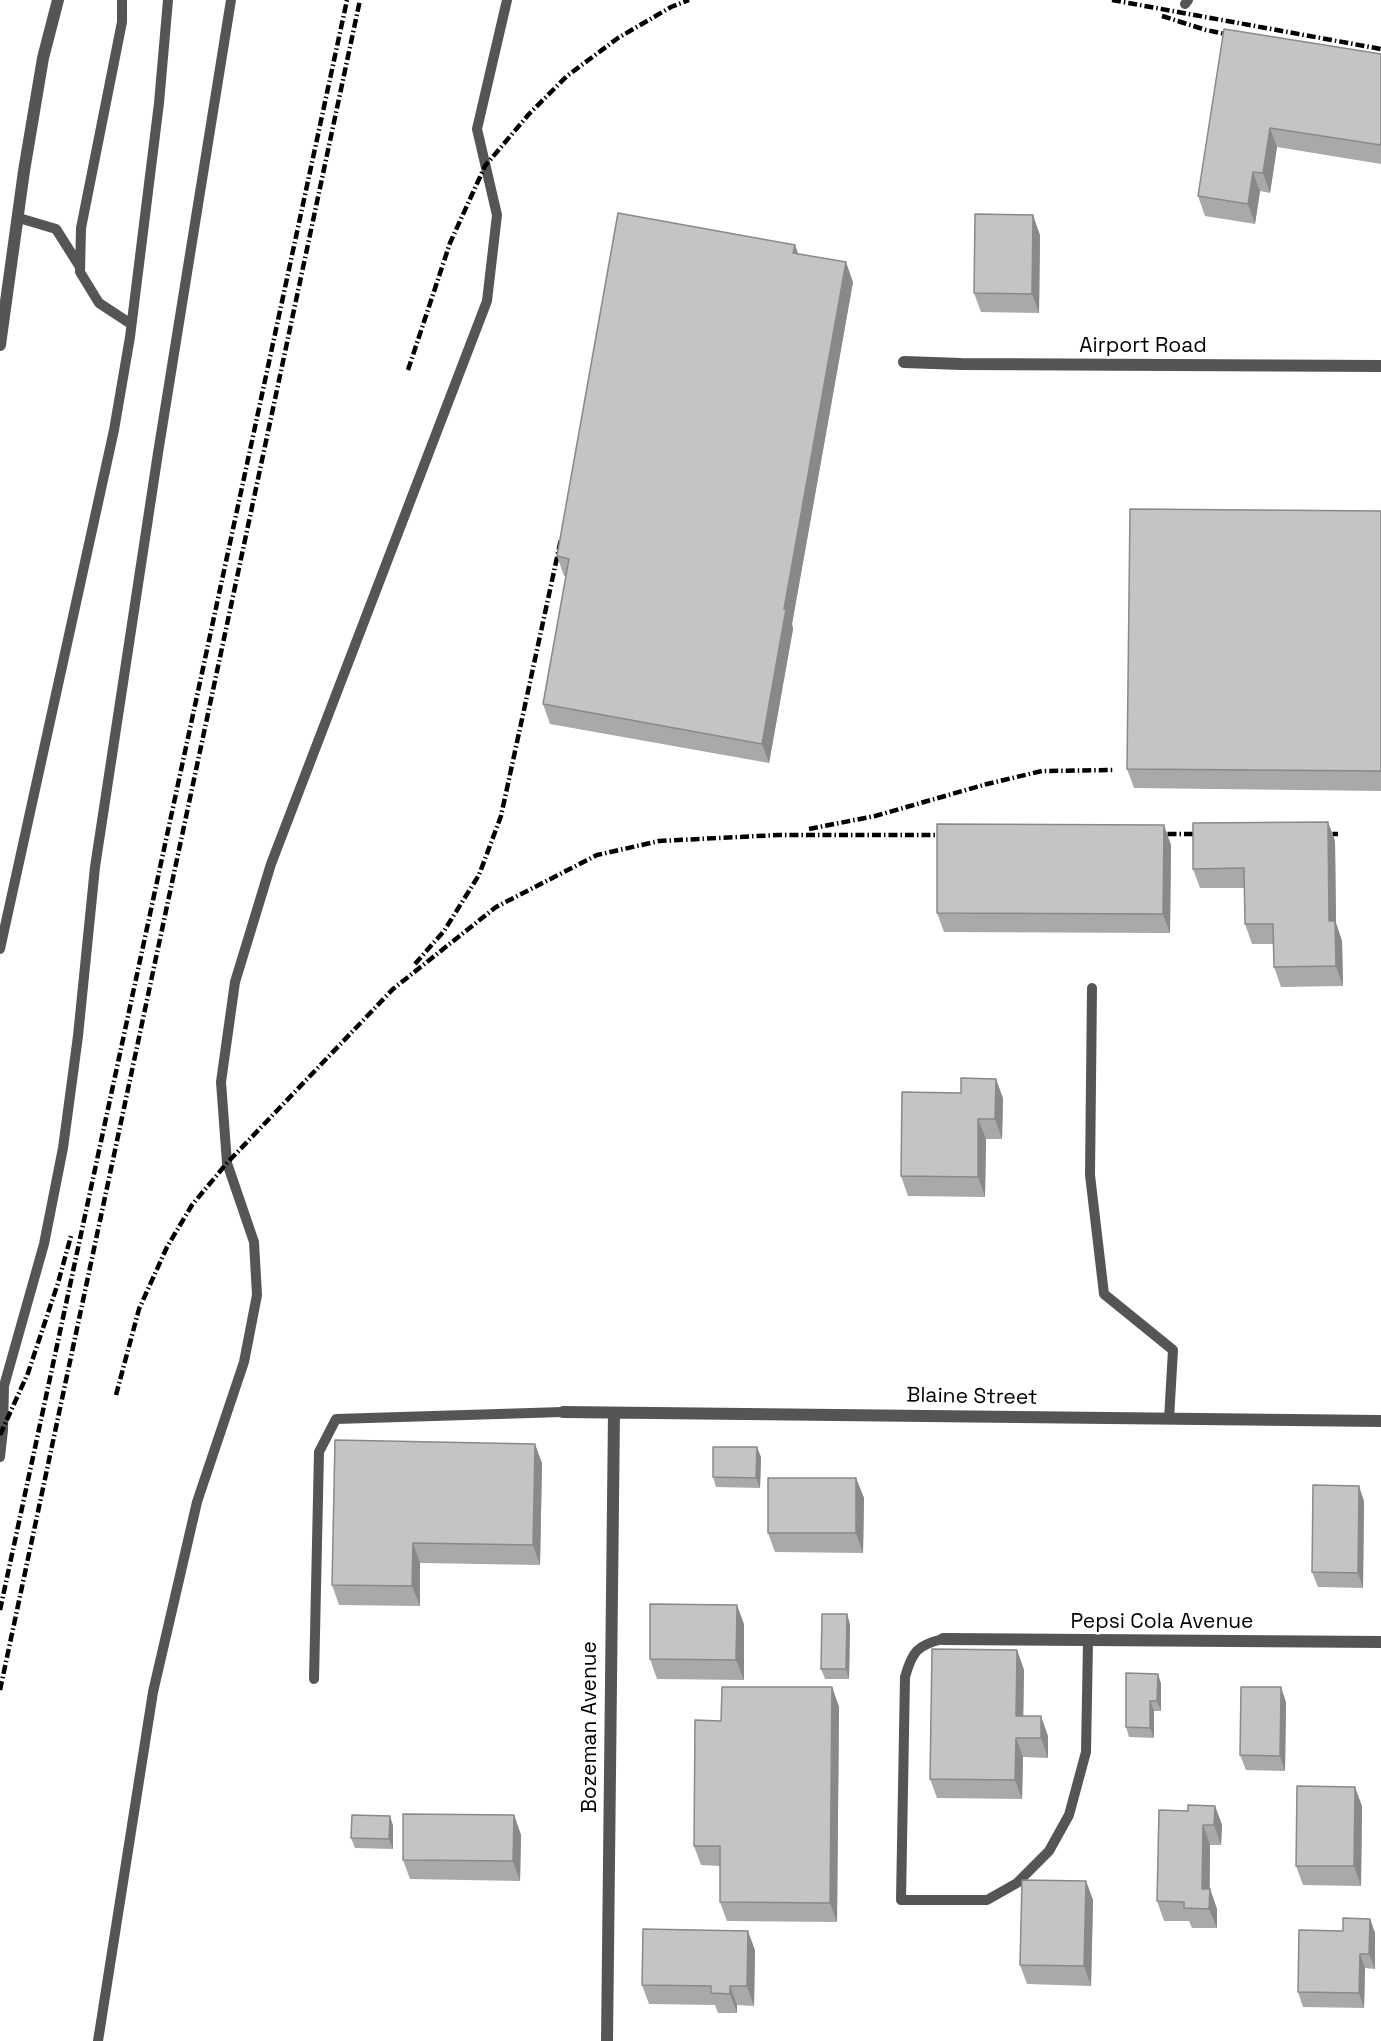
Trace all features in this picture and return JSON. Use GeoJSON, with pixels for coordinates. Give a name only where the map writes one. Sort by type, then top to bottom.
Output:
{"type":"FeatureCollection","features":[{"type":"Feature","properties":{"kind":"street"},"geometry":{"type":"LineString","coordinates":[[0,345],[24,171],[43,58],[58,0]]}},
{"type":"Feature","properties":{"kind":"street","name":"Airport Road"},"geometry":{"type":"LineString","coordinates":[[904,362],[1381,366]]}},
{"type":"Feature","properties":{"kind":"street","name":"Blaine Street"},"geometry":{"type":"LineString","coordinates":[[562,1412],[1381,1421]]}},
{"type":"Feature","properties":{"kind":"street","name":"Bozeman Avenue"},"geometry":{"type":"LineString","coordinates":[[607,2041],[614,1413]]}},
{"type":"Feature","properties":{"kind":"street","name":"Pepsi Cola Avenue"},"geometry":{"type":"LineString","coordinates":[[943,1639],[1381,1642]]}},
{"type":"Feature","properties":{"kind":"lane"},"geometry":{"type":"LineString","coordinates":[[122,0],[122,22],[81,228],[80,272],[99,303],[131,324]]}},
{"type":"Feature","properties":{"kind":"lane"},"geometry":{"type":"LineString","coordinates":[[0,949],[114,430],[131,324],[159,103],[168,0]]}},
{"type":"Feature","properties":{"kind":"lane"},"geometry":{"type":"LineString","coordinates":[[0,1457],[3,1430],[4,1366],[44,1244],[63,1148],[78,1036],[95,867],[231,0]]}},
{"type":"Feature","properties":{"kind":"lane"},"geometry":{"type":"LineString","coordinates":[[98,2041],[153,1692],[197,1502],[244,1362],[257,1295],[254,1242],[227,1163],[225,1140],[221,1082],[235,982],[271,864],[487,301],[497,215],[477,129],[507,0]]}},
{"type":"Feature","properties":{"kind":"lane"},"geometry":{"type":"LineString","coordinates":[[19,218],[56,229],[81,267]]}},
{"type":"Feature","properties":{"kind":"lane"},"geometry":{"type":"LineString","coordinates":[[0,258],[13,259]]}},
{"type":"Feature","properties":{"kind":"lane"},"geometry":{"type":"LineString","coordinates":[[1092,988],[1090,1175],[1104,1294],[1173,1350],[1169,1419]]}},
{"type":"Feature","properties":{"kind":"lane"},"geometry":{"type":"LineString","coordinates":[[314,1679],[319,1452],[336,1419],[562,1412]]}},
{"type":"Feature","properties":{"kind":"lane"},"geometry":{"type":"LineString","coordinates":[[943,1639],[925,1643],[910,1656],[905,1677],[901,1900],[987,1900],[1017,1883],[1049,1851],[1070,1815],[1086,1752],[1088,1641]]}},
{"type":"Feature","properties":{"kind":"building"},"geometry":{"type":"Polygon","coordinates":[[[1224,29],[1381,54],[1381,145],[1270,128],[1263,173],[1253,172],[1248,204],[1198,196],[1224,29]]]}},
{"type":"Feature","properties":{"kind":"building"},"geometry":{"type":"Polygon","coordinates":[[[618,213],[795,245],[793,253],[846,262],[762,744],[543,704],[569,559],[557,556],[618,213]]]}},
{"type":"Feature","properties":{"kind":"building"},"geometry":{"type":"Polygon","coordinates":[[[975,214],[1033,215],[1032,294],[974,293],[975,214]]]}},
{"type":"Feature","properties":{"kind":"building"},"geometry":{"type":"Polygon","coordinates":[[[1130,509],[1381,511],[1381,771],[1127,769],[1130,509]]]}},
{"type":"Feature","properties":{"kind":"building"},"geometry":{"type":"Polygon","coordinates":[[[1328,822],[1329,921],[1335,921],[1336,966],[1274,967],[1273,924],[1245,924],[1244,868],[1193,869],[1193,823],[1328,822]]]}},
{"type":"Feature","properties":{"kind":"building"},"geometry":{"type":"Polygon","coordinates":[[[937,824],[1164,825],[1163,914],[937,913],[937,824]]]}},
{"type":"Feature","properties":{"kind":"building"},"geometry":{"type":"Polygon","coordinates":[[[961,1078],[996,1079],[995,1119],[978,1119],[978,1177],[901,1176],[902,1092],[961,1093],[961,1078]]]}},
{"type":"Feature","properties":{"kind":"building"},"geometry":{"type":"Polygon","coordinates":[[[335,1440],[535,1444],[533,1545],[413,1543],[412,1586],[332,1585],[335,1440]]]}},
{"type":"Feature","properties":{"kind":"building"},"geometry":{"type":"Polygon","coordinates":[[[713,1447],[757,1447],[756,1478],[713,1477],[713,1447]]]}},
{"type":"Feature","properties":{"kind":"building"},"geometry":{"type":"Polygon","coordinates":[[[768,1478],[856,1478],[856,1533],[768,1533],[768,1478]]]}},
{"type":"Feature","properties":{"kind":"building"},"geometry":{"type":"Polygon","coordinates":[[[1313,1485],[1359,1486],[1358,1573],[1312,1572],[1313,1485]]]}},
{"type":"Feature","properties":{"kind":"building"},"geometry":{"type":"Polygon","coordinates":[[[650,1604],[737,1605],[736,1660],[650,1659],[650,1604]]]}},
{"type":"Feature","properties":{"kind":"building"},"geometry":{"type":"Polygon","coordinates":[[[822,1614],[847,1614],[846,1669],[821,1669],[822,1614]]]}},
{"type":"Feature","properties":{"kind":"building"},"geometry":{"type":"Polygon","coordinates":[[[932,1649],[1017,1650],[1016,1716],[1041,1716],[1041,1738],[1016,1738],[1015,1780],[930,1779],[932,1649]]]}},
{"type":"Feature","properties":{"kind":"building"},"geometry":{"type":"Polygon","coordinates":[[[1126,1673],[1158,1674],[1157,1701],[1150,1701],[1150,1728],[1126,1727],[1126,1673]]]}},
{"type":"Feature","properties":{"kind":"building"},"geometry":{"type":"Polygon","coordinates":[[[722,1687],[832,1687],[830,1903],[720,1902],[720,1846],[694,1846],[695,1720],[721,1721],[722,1687]]]}},
{"type":"Feature","properties":{"kind":"building"},"geometry":{"type":"Polygon","coordinates":[[[1241,1687],[1281,1687],[1280,1756],[1240,1755],[1241,1687]]]}},
{"type":"Feature","properties":{"kind":"building"},"geometry":{"type":"Polygon","coordinates":[[[1297,1786],[1355,1787],[1354,1866],[1296,1866],[1297,1786]]]}},
{"type":"Feature","properties":{"kind":"building"},"geometry":{"type":"Polygon","coordinates":[[[1188,1805],[1215,1806],[1214,1825],[1203,1825],[1202,1889],[1210,1889],[1209,1909],[1184,1908],[1184,1902],[1157,1901],[1159,1810],[1188,1811],[1188,1805]]]}},
{"type":"Feature","properties":{"kind":"building"},"geometry":{"type":"Polygon","coordinates":[[[403,1814],[514,1815],[513,1861],[403,1860],[403,1814]]]}},
{"type":"Feature","properties":{"kind":"building"},"geometry":{"type":"Polygon","coordinates":[[[352,1815],[390,1816],[389,1839],[351,1838],[352,1815]]]}},
{"type":"Feature","properties":{"kind":"building"},"geometry":{"type":"Polygon","coordinates":[[[1022,1880],[1086,1881],[1084,1966],[1020,1965],[1022,1880]]]}},
{"type":"Feature","properties":{"kind":"building"},"geometry":{"type":"Polygon","coordinates":[[[1343,1918],[1370,1919],[1369,1954],[1360,1954],[1359,1993],[1298,1992],[1299,1930],[1343,1931],[1343,1918]]]}},
{"type":"Feature","properties":{"kind":"building"},"geometry":{"type":"Polygon","coordinates":[[[643,1929],[748,1931],[747,1986],[730,1986],[730,1994],[711,1993],[711,1986],[642,1985],[643,1929]]]}},
{"type":"Feature","properties":{"kind":"railway"},"geometry":{"type":"LineString","coordinates":[[0,1610],[347,0]]}},
{"type":"Feature","properties":{"kind":"railway"},"geometry":{"type":"LineString","coordinates":[[0,1690],[360,0]]}},
{"type":"Feature","properties":{"kind":"railway"},"geometry":{"type":"LineString","coordinates":[[408,370],[450,243],[485,166],[529,114],[567,76],[618,38],[671,7],[689,0]]}},
{"type":"Feature","properties":{"kind":"railway"},"geometry":{"type":"LineString","coordinates":[[1112,0],[1381,49]]}},
{"type":"Feature","properties":{"kind":"railway"},"geometry":{"type":"LineString","coordinates":[[1162,16],[1206,30],[1240,37]]}},
{"type":"Feature","properties":{"kind":"railway"},"geometry":{"type":"LineString","coordinates":[[415,964],[444,931],[479,875],[501,816],[561,539]]}},
{"type":"Feature","properties":{"kind":"railway"},"geometry":{"type":"LineString","coordinates":[[809,829],[875,816],[1042,771],[1114,770]]}},
{"type":"Feature","properties":{"kind":"railway"},"geometry":{"type":"LineString","coordinates":[[1151,834],[1211,834]]}},
{"type":"Feature","properties":{"kind":"railway"},"geometry":{"type":"LineString","coordinates":[[1316,834],[1338,834]]}},
{"type":"Feature","properties":{"kind":"railway"},"geometry":{"type":"LineString","coordinates":[[116,1395],[139,1309],[167,1247],[192,1205],[227,1163],[393,989],[496,907],[597,855],[659,841],[778,835],[953,835]]}},
{"type":"Feature","properties":{"kind":"railway"},"geometry":{"type":"LineString","coordinates":[[0,1435],[28,1373],[71,1236]]}}]}
